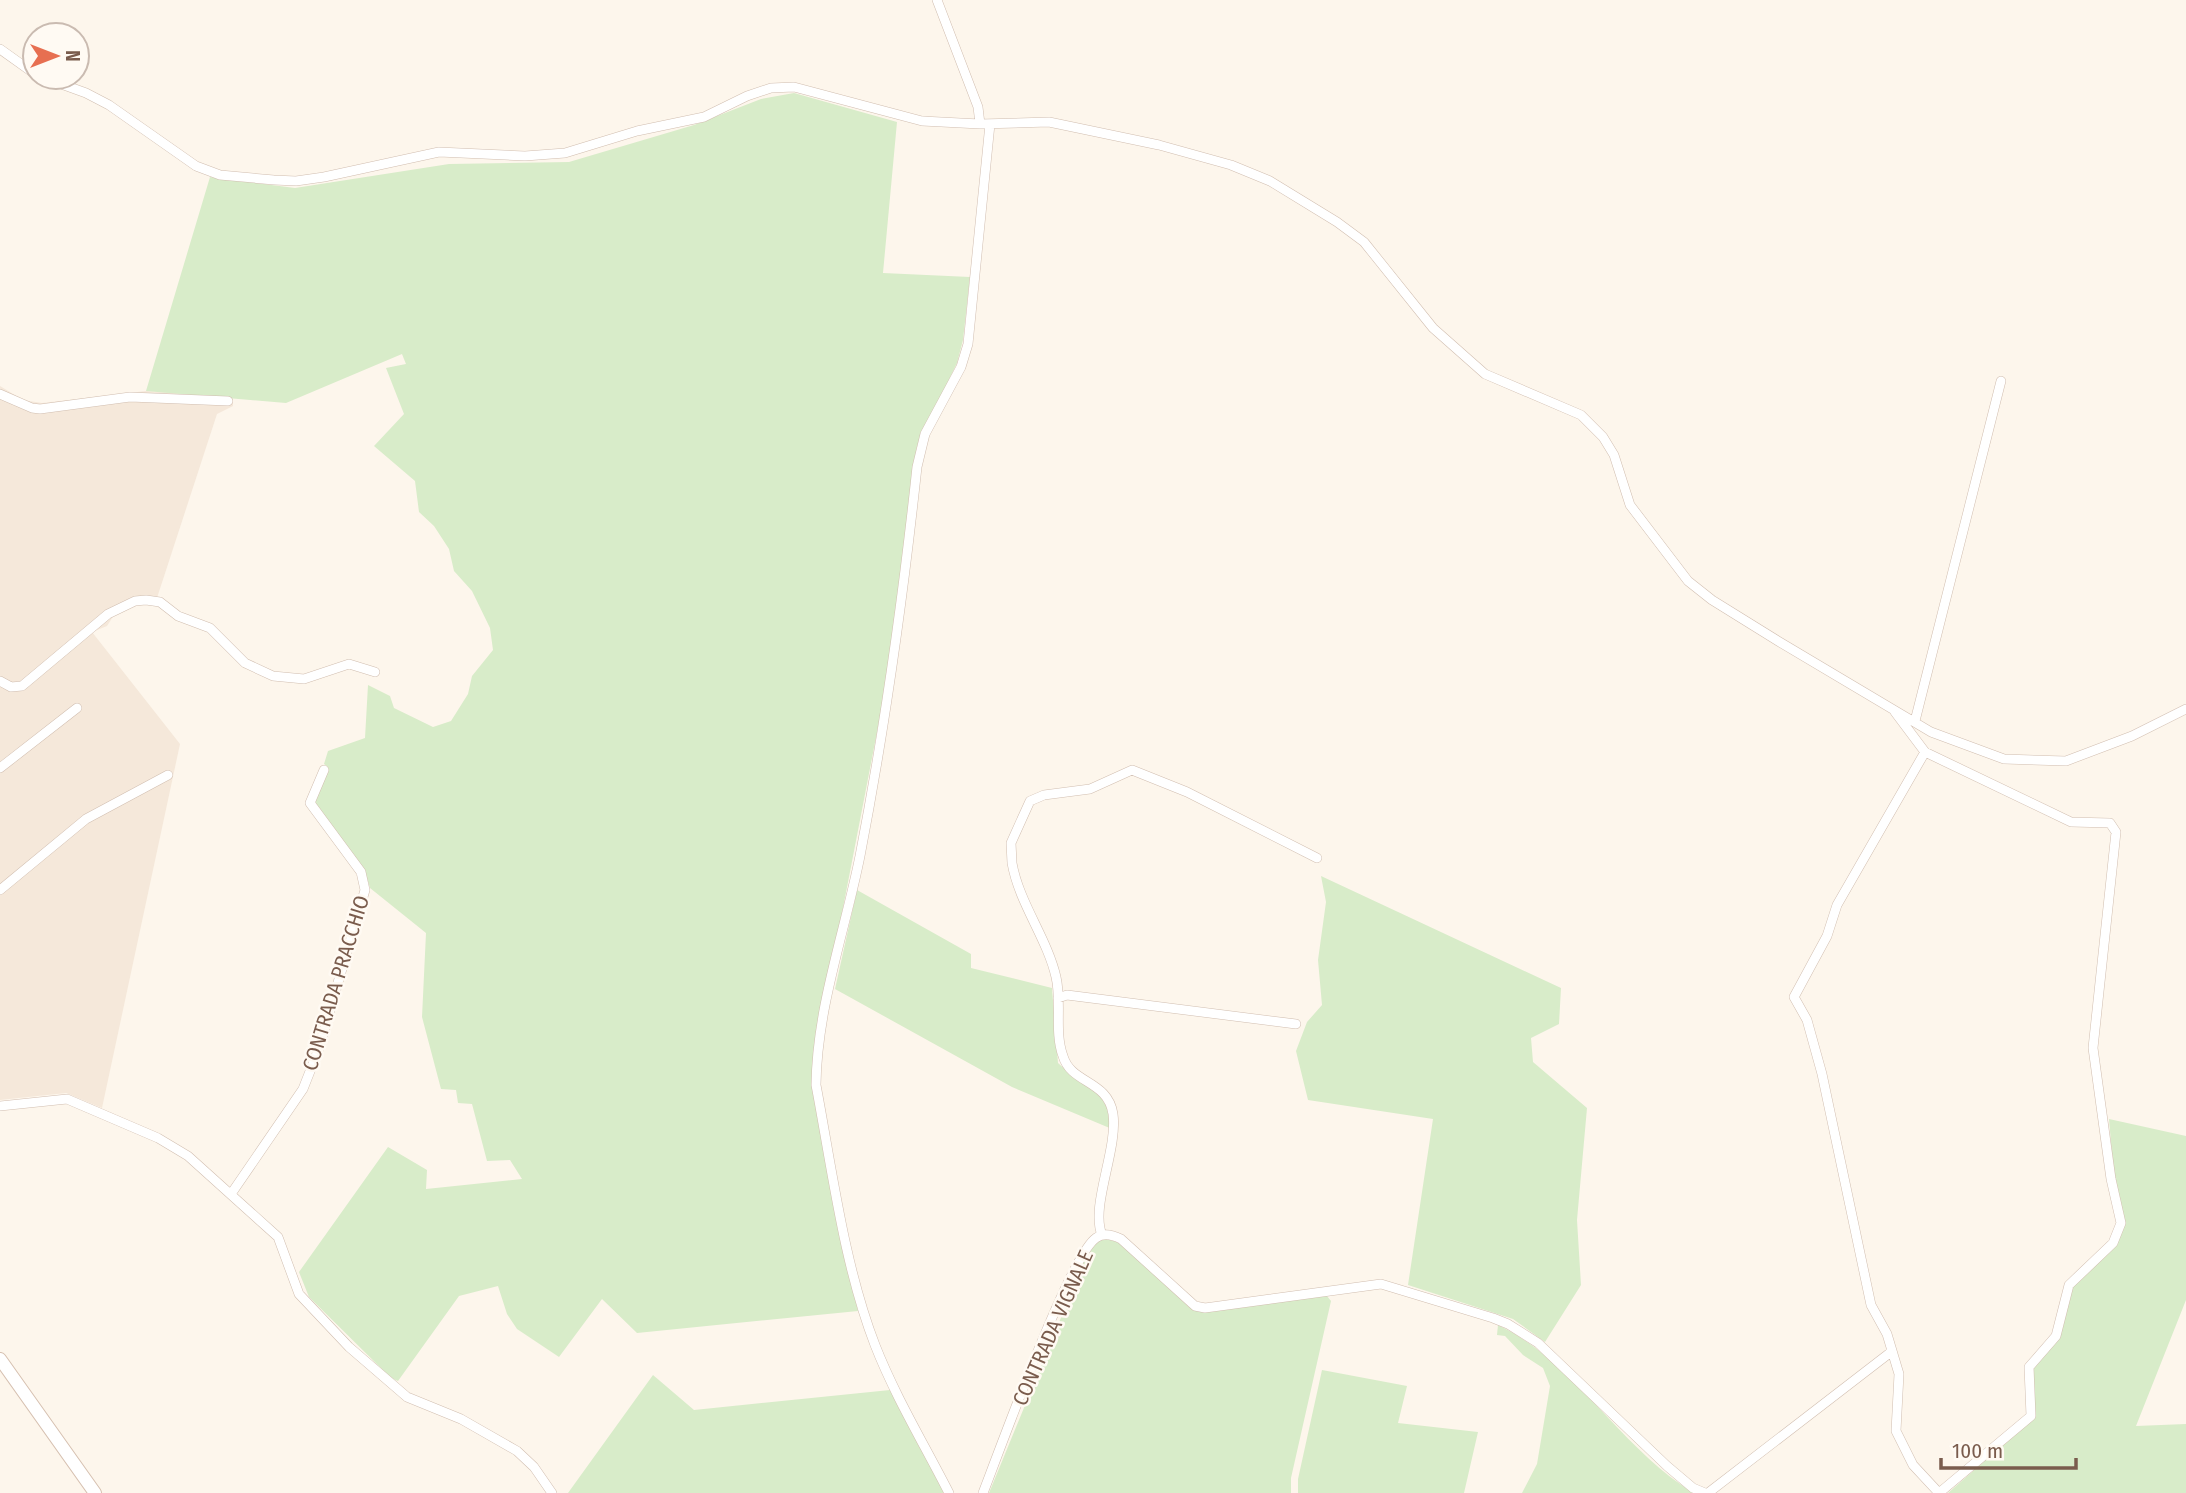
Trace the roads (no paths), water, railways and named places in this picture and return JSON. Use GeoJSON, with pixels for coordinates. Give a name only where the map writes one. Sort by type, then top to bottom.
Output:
{"type":"FeatureCollection","features":[{"type":"Feature","properties":{"kind":"street"},"geometry":{"type":"LineString","coordinates":[[937,0],[985,124],[968,344],[961,367],[925,434],[916,467],[890,687],[853,893],[832,972],[816,1063],[816,1085],[863,1310],[875,1346],[898,1395],[949,1493]]}},
{"type":"Feature","properties":{"kind":"street"},"geometry":{"type":"LineString","coordinates":[[0,49],[21,64]]}},
{"type":"Feature","properties":{"kind":"street"},"geometry":{"type":"LineString","coordinates":[[80,91],[109,105],[196,166],[220,175],[296,181],[439,152],[525,156],[565,153],[636,131],[704,117],[747,96],[771,88],[794,87],[922,121],[985,124],[1049,122],[1195,154],[1270,181],[1364,242],[1433,328],[1485,373],[1581,415],[1593,425],[1614,454],[1630,505],[1688,581],[1712,600],[1931,733],[1988,755],[2045,762],[2091,754],[2186,709]]}},
{"type":"Feature","properties":{"kind":"street"},"geometry":{"type":"LineString","coordinates":[[1915,721],[2001,381]]}},
{"type":"Feature","properties":{"kind":"street"},"geometry":{"type":"LineString","coordinates":[[0,394],[23,405],[40,409],[130,397],[228,401]]}},
{"type":"Feature","properties":{"kind":"street"},"geometry":{"type":"LineString","coordinates":[[0,681],[11,687],[22,686],[108,614],[135,601],[146,600],[160,602],[178,616],[210,628],[245,663],[272,676],[304,679],[349,664],[375,672]]}},
{"type":"Feature","properties":{"kind":"street"},"geometry":{"type":"LineString","coordinates":[[0,768],[77,708]]}},
{"type":"Feature","properties":{"kind":"street"},"geometry":{"type":"LineString","coordinates":[[1895,711],[1925,752],[2071,822],[2110,823],[2116,832],[2093,1048],[2111,1179],[2121,1223],[2113,1243],[2069,1285],[2056,1336],[2029,1367],[2031,1416],[1939,1493],[1913,1465],[1896,1431],[1899,1374],[1887,1334],[1871,1305],[1822,1074],[1807,1020],[1794,997],[1828,936],[1837,905],[1925,752]]}},
{"type":"Feature","properties":{"kind":"street","name":"CONTRADA PRACCHIO"},"geometry":{"type":"LineString","coordinates":[[231,1194],[303,1089],[318,1051],[365,890],[361,872],[310,803],[324,770]]}},
{"type":"Feature","properties":{"kind":"street"},"geometry":{"type":"LineString","coordinates":[[1102,1234],[1098,1221],[1113,1145],[1113,1113],[1105,1093],[1077,1075],[1062,1056],[1054,970],[1014,872],[1011,853],[1025,809],[1036,797],[1090,789],[1132,770],[1187,792],[1317,858]]}},
{"type":"Feature","properties":{"kind":"street"},"geometry":{"type":"LineString","coordinates":[[0,890],[86,819],[168,775]]}},
{"type":"Feature","properties":{"kind":"street"},"geometry":{"type":"LineString","coordinates":[[1058,998],[1067,995],[1296,1024]]}},
{"type":"Feature","properties":{"kind":"street"},"geometry":{"type":"LineString","coordinates":[[0,1106],[57,1098],[77,1102],[174,1147],[206,1169],[278,1237],[299,1294],[349,1347],[407,1397],[461,1419],[517,1451],[534,1467],[552,1493]]}},
{"type":"Feature","properties":{"kind":"street","name":"CONTRADA VIGNALE"},"geometry":{"type":"LineString","coordinates":[[983,1493],[1083,1252],[1102,1234],[1121,1239],[1195,1306],[1205,1308],[1381,1284],[1508,1324],[1538,1343],[1667,1466],[1693,1488],[1707,1493]]}},
{"type":"Feature","properties":{"kind":"street"},"geometry":{"type":"LineString","coordinates":[[1707,1493],[1891,1352]]}},
{"type":"Feature","properties":{"kind":"street"},"geometry":{"type":"LineString","coordinates":[[0,1359],[95,1493]]}}]}
